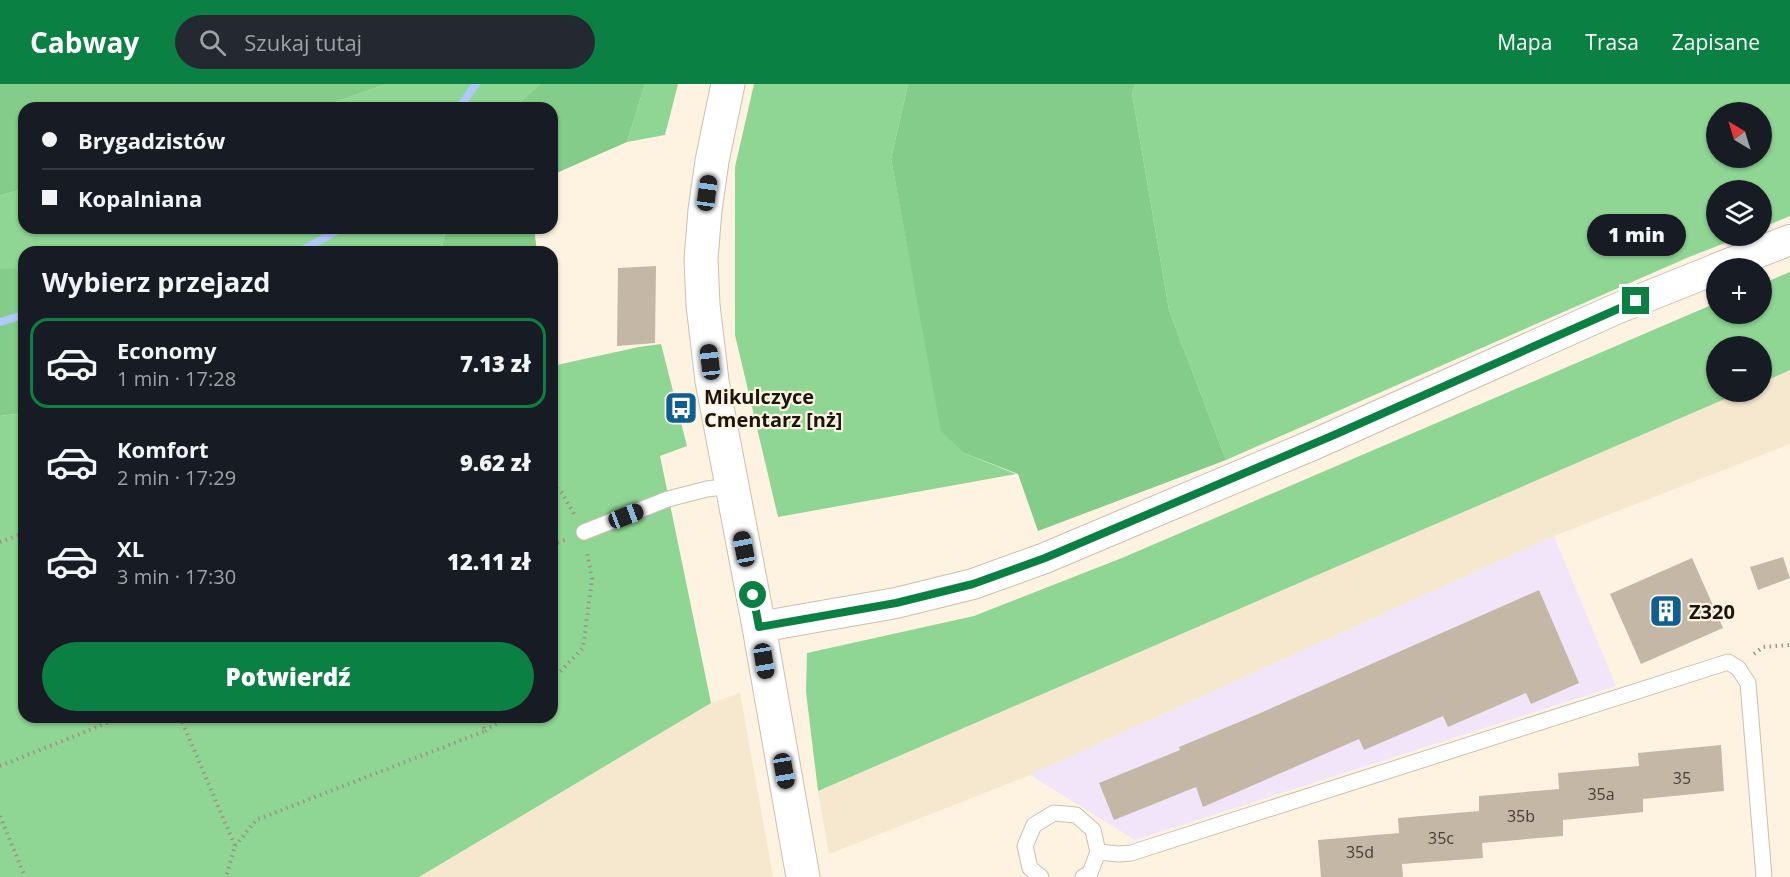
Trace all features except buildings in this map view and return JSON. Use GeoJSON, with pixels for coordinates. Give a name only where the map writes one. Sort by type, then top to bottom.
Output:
{"type":"FeatureCollection","features":[{"type":"Feature","properties":{"kind":"street"},"geometry":{"type":"LineString","coordinates":[[728,84],[712,161],[705,210],[701,259],[703,305],[712,381],[759,627],[803,877]]}},
{"type":"Feature","properties":{"kind":"street"},"geometry":{"type":"LineString","coordinates":[[1745,258],[1790,240]]}},
{"type":"Feature","properties":{"kind":"street"},"geometry":{"type":"LineString","coordinates":[[759,627],[896,603],[973,584],[1045,558],[1325,439],[1616,309],[1706,273]]}},
{"type":"Feature","properties":{"kind":"lane"},"geometry":{"type":"LineString","coordinates":[[584,532],[668,500],[707,489],[731,486]]}},
{"type":"Feature","properties":{"kind":"lane"},"geometry":{"type":"LineString","coordinates":[[1098,852],[1131,853],[1728,662],[1738,668],[1748,683],[1764,877]]}},
{"type":"Feature","properties":{"kind":"lane"},"geometry":{"type":"LineString","coordinates":[[1041,877],[1030,868],[1025,846],[1034,825],[1054,813],[1076,815],[1093,830],[1098,852],[1089,873],[1083,877]]}},
{"type":"Feature","properties":{"kind":"path"},"geometry":{"type":"LineString","coordinates":[[558,489],[584,532],[592,579],[583,648],[558,674]]}},
{"type":"Feature","properties":{"kind":"path"},"geometry":{"type":"LineString","coordinates":[[0,542],[18,535]]}},
{"type":"Feature","properties":{"kind":"path"},"geometry":{"type":"LineString","coordinates":[[1738,668],[1763,647],[1790,645]]}},
{"type":"Feature","properties":{"kind":"path"},"geometry":{"type":"LineString","coordinates":[[0,766],[107,723]]}},
{"type":"Feature","properties":{"kind":"path"},"geometry":{"type":"LineString","coordinates":[[183,723],[235,846]]}},
{"type":"Feature","properties":{"kind":"path"},"geometry":{"type":"LineString","coordinates":[[482,723],[485,731]]}},
{"type":"Feature","properties":{"kind":"path"},"geometry":{"type":"LineString","coordinates":[[226,877],[235,846],[256,820],[485,731],[498,723]]}},
{"type":"Feature","properties":{"kind":"path"},"geometry":{"type":"LineString","coordinates":[[0,816],[25,877]]}},
{"type":"Feature","properties":{"kind":"shaded area"},"geometry":{"type":"Polygon","coordinates":[[[1790,370],[1790,444],[1554,536],[1030,775],[829,854],[818,791],[1718,402],[1772,402],[1772,378],[1790,370]]]}},
{"type":"Feature","properties":{"kind":"shaded area"},"geometry":{"type":"Polygon","coordinates":[[[1554,536],[1616,686],[1135,840],[1030,775],[1554,536]]]}},
{"type":"Feature","properties":{"kind":"shaded area"},"geometry":{"type":"Polygon","coordinates":[[[740,693],[773,877],[419,877],[711,703],[740,693]]]}},
{"type":"Feature","properties":{"kind":"green space"},"geometry":{"type":"Polygon","coordinates":[[[0,84],[387,84],[335,102],[18,102],[18,190],[0,196],[0,84]]]}},
{"type":"Feature","properties":{"kind":"green space"},"geometry":{"type":"Polygon","coordinates":[[[387,84],[540,84],[520,102],[335,102],[387,84]]]}},
{"type":"Feature","properties":{"kind":"green space"},"geometry":{"type":"Polygon","coordinates":[[[540,84],[645,84],[627,142],[558,172],[558,102],[520,102],[540,84]]]}},
{"type":"Feature","properties":{"kind":"green space"},"geometry":{"type":"Polygon","coordinates":[[[645,84],[678,84],[665,135],[627,142],[645,84]]]}},
{"type":"Feature","properties":{"kind":"green space"},"geometry":{"type":"Polygon","coordinates":[[[754,84],[908,84],[891,159],[914,282],[964,453],[1016,474],[778,517],[735,335],[735,167],[754,84]]]}},
{"type":"Feature","properties":{"kind":"green space"},"geometry":{"type":"Polygon","coordinates":[[[908,84],[1136,84],[1132,93],[1169,310],[1226,460],[1038,531],[1018,474],[964,453],[941,431],[891,159],[908,84]]]}},
{"type":"Feature","properties":{"kind":"green space"},"geometry":{"type":"Polygon","coordinates":[[[1136,84],[1790,84],[1790,216],[1772,223],[1772,180],[1706,180],[1706,246],[1717,246],[1226,460],[1169,310],[1132,93],[1136,84]]]}},
{"type":"Feature","properties":{"kind":"green space"},"geometry":{"type":"Polygon","coordinates":[[[18,190],[18,234],[445,234],[442,246],[18,246],[18,269],[0,269],[0,196],[18,190]]]}},
{"type":"Feature","properties":{"kind":"green space"},"geometry":{"type":"Polygon","coordinates":[[[445,234],[535,234],[536,246],[442,246],[445,234]]]}},
{"type":"Feature","properties":{"kind":"green space"},"geometry":{"type":"Polygon","coordinates":[[[0,269],[18,269],[18,414],[0,416],[0,269]]]}},
{"type":"Feature","properties":{"kind":"green space"},"geometry":{"type":"Polygon","coordinates":[[[1790,272],[1790,370],[1772,378],[1772,336],[1706,336],[1706,402],[1718,402],[818,791],[806,692],[807,653],[974,616],[1122,558],[1706,307],[1706,324],[1772,324],[1772,279],[1790,272]]]}},
{"type":"Feature","properties":{"kind":"green space"},"geometry":{"type":"Polygon","coordinates":[[[661,344],[687,446],[660,456],[711,703],[419,877],[0,877],[0,416],[18,414],[18,723],[558,723],[558,365],[661,344]]]}},
{"type":"Feature","properties":{"kind":"waterway"},"geometry":{"type":"LineString","coordinates":[[463,102],[476,84]]}},
{"type":"Feature","properties":{"kind":"waterway"},"geometry":{"type":"LineString","coordinates":[[310,246],[331,234]]}},
{"type":"Feature","properties":{"kind":"waterway"},"geometry":{"type":"LineString","coordinates":[[0,322],[18,317]]}},
{"type":"Feature","properties":{"kind":"place","name":"Mikulczyce Cmentarz [nż]"},"geometry":{"type":"Point","coordinates":[681,408]}},
{"type":"Feature","properties":{"kind":"place","name":"Z320"},"geometry":{"type":"Point","coordinates":[1666,611]}},
{"type":"Feature","properties":{"kind":"route"},"geometry":{"type":"LineString","coordinates":[[753,595],[759,627],[896,603],[973,584],[1045,558],[1273,461],[1636,301]]}}]}
